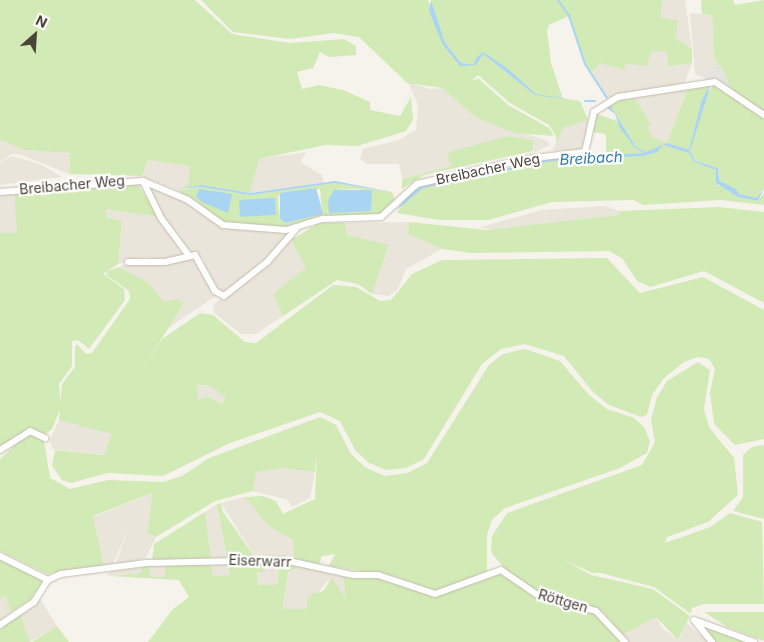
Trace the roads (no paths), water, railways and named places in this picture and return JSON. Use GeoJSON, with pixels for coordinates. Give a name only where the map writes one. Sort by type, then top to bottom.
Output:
{"type":"FeatureCollection","features":[{"type":"Feature","properties":{"kind":"street","name":"Breibacher Weg"},"geometry":{"type":"LineString","coordinates":[[0,192],[143,181],[188,200],[223,226],[296,229],[323,219],[384,216],[417,184],[526,159],[585,152],[594,112],[618,97],[715,82],[764,115]]}},
{"type":"Feature","properties":{"kind":"street","name":"Breibacher Weg"},"geometry":{"type":"LineString","coordinates":[[143,181],[142,187],[161,218],[187,253],[201,259],[210,284],[224,296],[263,266],[296,229]]}},
{"type":"Feature","properties":{"kind":"street"},"geometry":{"type":"LineString","coordinates":[[128,262],[165,262],[187,253]]}},
{"type":"Feature","properties":{"kind":"street"},"geometry":{"type":"LineString","coordinates":[[0,450],[30,431],[46,438]]}},
{"type":"Feature","properties":{"kind":"street"},"geometry":{"type":"LineString","coordinates":[[0,556],[48,580],[34,602],[0,625]]}},
{"type":"Feature","properties":{"kind":"street","name":"Eiserwarr"},"geometry":{"type":"LineString","coordinates":[[48,580],[61,574],[146,563],[284,560],[353,574],[378,574],[435,594],[495,570]]}},
{"type":"Feature","properties":{"kind":"street","name":"Röttgen"},"geometry":{"type":"LineString","coordinates":[[495,570],[506,573],[536,594],[596,610],[625,642]]}},
{"type":"Feature","properties":{"kind":"street"},"geometry":{"type":"LineString","coordinates":[[712,642],[694,620],[754,642]]}},
{"type":"Feature","properties":{"kind":"water"},"geometry":{"type":"Polygon","coordinates":[[[431,0],[445,43],[461,63],[474,64],[477,57],[483,52],[508,69],[536,94],[580,101],[535,95],[483,54],[476,65],[460,66],[443,45],[429,11],[431,0]]]}},
{"type":"Feature","properties":{"kind":"water","name":"Breibach"},"geometry":{"type":"Polygon","coordinates":[[[711,84],[690,151],[695,161],[718,168],[719,181],[736,189],[739,194],[757,198],[764,188],[758,201],[738,197],[716,183],[716,170],[694,162],[689,153],[663,145],[657,152],[643,156],[552,161],[423,188],[396,211],[409,194],[422,186],[552,159],[644,153],[635,148],[620,128],[615,114],[603,105],[608,102],[636,147],[646,152],[667,143],[689,150],[702,99],[711,84]]]}},
{"type":"Feature","properties":{"kind":"water"},"geometry":{"type":"Polygon","coordinates":[[[335,181],[392,192],[335,183],[250,195],[202,187],[177,189],[202,185],[250,193],[335,181]]]}},
{"type":"Feature","properties":{"kind":"water"},"geometry":{"type":"Polygon","coordinates":[[[316,188],[323,214],[285,223],[280,219],[280,193],[316,188]]]}},
{"type":"Feature","properties":{"kind":"water"},"geometry":{"type":"Polygon","coordinates":[[[199,189],[232,194],[228,213],[202,202],[196,197],[199,189]]]}},
{"type":"Feature","properties":{"kind":"water"},"geometry":{"type":"Polygon","coordinates":[[[334,190],[372,190],[371,211],[329,213],[328,201],[334,190]]]}},
{"type":"Feature","properties":{"kind":"water"},"geometry":{"type":"Polygon","coordinates":[[[275,198],[276,215],[240,217],[239,200],[275,198]]]}},
{"type":"Feature","properties":{"kind":"waterway"},"geometry":{"type":"LineString","coordinates":[[558,0],[569,16],[585,64],[607,98]]}},
{"type":"Feature","properties":{"kind":"waterway"},"geometry":{"type":"LineString","coordinates":[[585,101],[595,101]]}}]}
